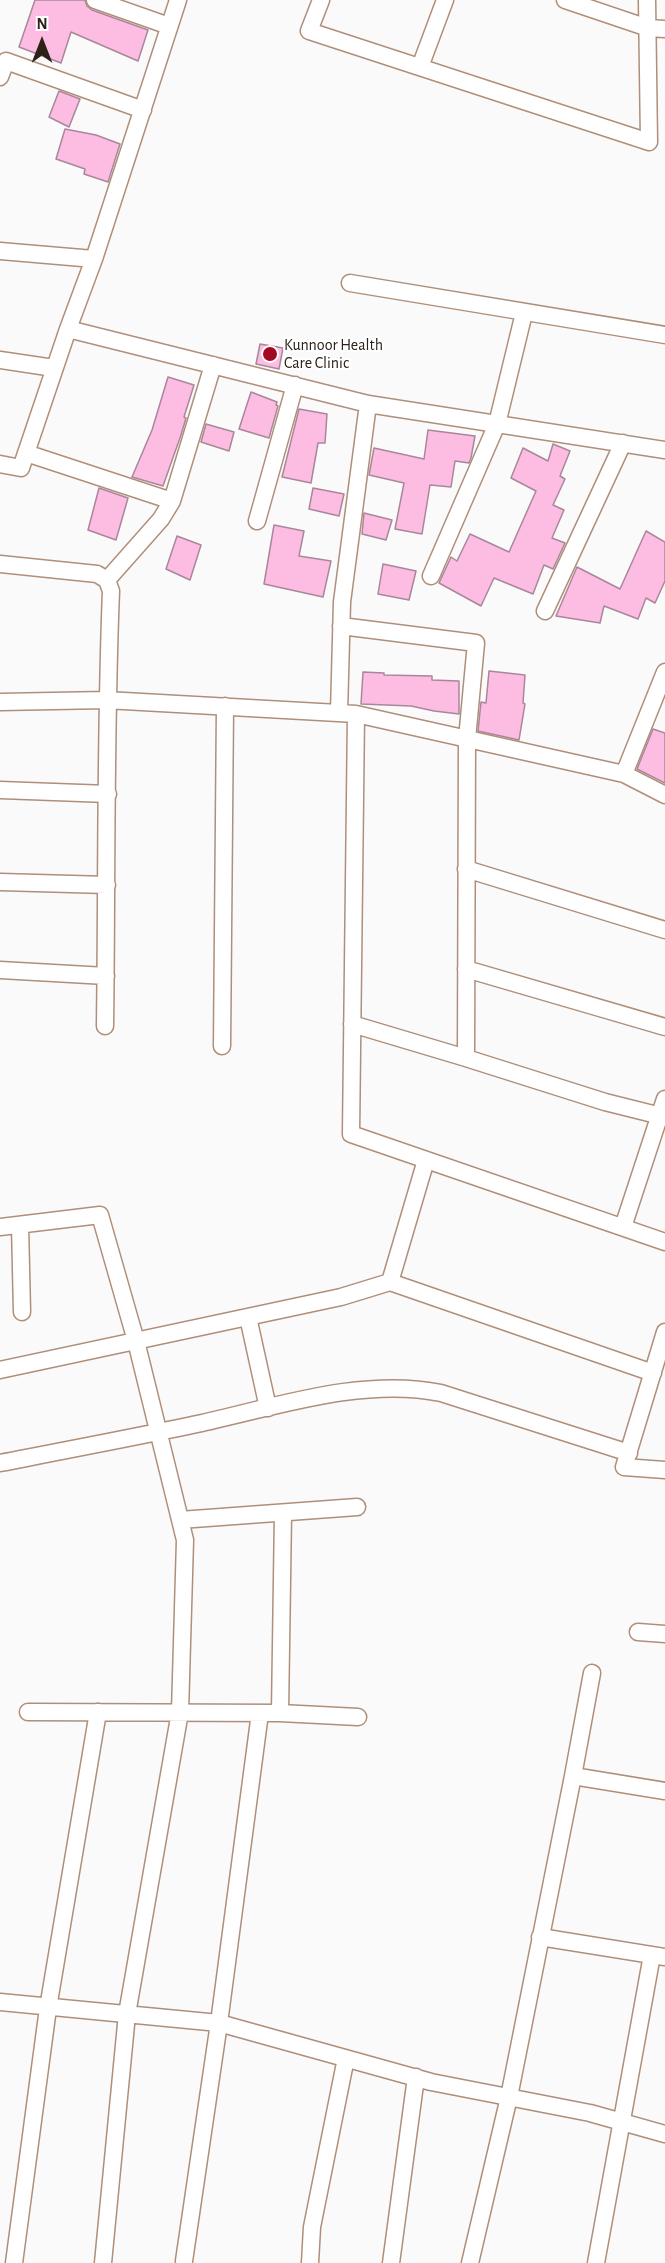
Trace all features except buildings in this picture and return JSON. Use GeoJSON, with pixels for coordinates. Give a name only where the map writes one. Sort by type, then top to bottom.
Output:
{"type":"FeatureCollection","features":[{"type":"Feature","properties":{"kind":"street"},"geometry":{"type":"LineString","coordinates":[[95,0],[169,26]]}},
{"type":"Feature","properties":{"kind":"street"},"geometry":{"type":"LineString","coordinates":[[0,464],[21,468],[54,368],[94,259],[178,0]]}},
{"type":"Feature","properties":{"kind":"street"},"geometry":{"type":"LineString","coordinates":[[321,0],[309,31],[649,142],[647,0]]}},
{"type":"Feature","properties":{"kind":"street"},"geometry":{"type":"LineString","coordinates":[[420,67],[445,0]]}},
{"type":"Feature","properties":{"kind":"street"},"geometry":{"type":"LineString","coordinates":[[566,0],[648,28],[665,29]]}},
{"type":"Feature","properties":{"kind":"street"},"geometry":{"type":"LineString","coordinates":[[0,77],[6,61],[143,110]]}},
{"type":"Feature","properties":{"kind":"street"},"geometry":{"type":"LineString","coordinates":[[0,251],[94,259]]}},
{"type":"Feature","properties":{"kind":"street"},"geometry":{"type":"LineString","coordinates":[[350,283],[524,314],[665,335]]}},
{"type":"Feature","properties":{"kind":"street"},"geometry":{"type":"LineString","coordinates":[[431,576],[497,424],[524,314]]}},
{"type":"Feature","properties":{"kind":"street"},"geometry":{"type":"LineString","coordinates":[[68,329],[369,404],[665,450]]}},
{"type":"Feature","properties":{"kind":"street"},"geometry":{"type":"LineString","coordinates":[[0,360],[54,368]]}},
{"type":"Feature","properties":{"kind":"street"},"geometry":{"type":"LineString","coordinates":[[107,580],[161,519],[172,501],[213,365]]}},
{"type":"Feature","properties":{"kind":"street"},"geometry":{"type":"LineString","coordinates":[[256,521],[295,386]]}},
{"type":"Feature","properties":{"kind":"street"},"geometry":{"type":"LineString","coordinates":[[369,404],[342,602],[341,626],[347,714],[352,1024],[351,1134],[665,1242]]}},
{"type":"Feature","properties":{"kind":"street"},"geometry":{"type":"LineString","coordinates":[[545,611],[623,443]]}},
{"type":"Feature","properties":{"kind":"street"},"geometry":{"type":"LineString","coordinates":[[26,453],[172,501]]}},
{"type":"Feature","properties":{"kind":"street"},"geometry":{"type":"LineString","coordinates":[[0,564],[97,574],[107,580],[111,591],[106,700],[108,794],[105,1026]]}},
{"type":"Feature","properties":{"kind":"street"},"geometry":{"type":"LineString","coordinates":[[341,626],[476,644],[467,739],[466,1058]]}},
{"type":"Feature","properties":{"kind":"street"},"geometry":{"type":"LineString","coordinates":[[624,774],[665,672]]}},
{"type":"Feature","properties":{"kind":"street"},"geometry":{"type":"LineString","coordinates":[[0,702],[106,700],[347,714],[624,774],[665,795]]}},
{"type":"Feature","properties":{"kind":"street"},"geometry":{"type":"LineString","coordinates":[[222,1047],[225,706]]}},
{"type":"Feature","properties":{"kind":"street"},"geometry":{"type":"LineString","coordinates":[[0,790],[108,794]]}},
{"type":"Feature","properties":{"kind":"street"},"geometry":{"type":"LineString","coordinates":[[466,869],[665,930]]}},
{"type":"Feature","properties":{"kind":"street"},"geometry":{"type":"LineString","coordinates":[[0,882],[107,885]]}},
{"type":"Feature","properties":{"kind":"street"},"geometry":{"type":"LineString","coordinates":[[466,969],[665,1027]]}},
{"type":"Feature","properties":{"kind":"street"},"geometry":{"type":"LineString","coordinates":[[0,970],[106,976]]}},
{"type":"Feature","properties":{"kind":"street"},"geometry":{"type":"LineString","coordinates":[[352,1024],[605,1102],[663,1110],[623,1227]]}},
{"type":"Feature","properties":{"kind":"street"},"geometry":{"type":"LineString","coordinates":[[390,1282],[426,1160]]}},
{"type":"Feature","properties":{"kind":"street"},"geometry":{"type":"LineString","coordinates":[[0,1227],[100,1215],[136,1341],[185,1540],[180,1712],[127,2014],[103,2263]]}},
{"type":"Feature","properties":{"kind":"street"},"geometry":{"type":"LineString","coordinates":[[20,1225],[22,1312]]}},
{"type":"Feature","properties":{"kind":"street"},"geometry":{"type":"LineString","coordinates":[[0,1370],[341,1298],[390,1282],[653,1373]]}},
{"type":"Feature","properties":{"kind":"street"},"geometry":{"type":"LineString","coordinates":[[248,1317],[268,1408]]}},
{"type":"Feature","properties":{"kind":"street"},"geometry":{"type":"LineString","coordinates":[[665,1332],[624,1467],[665,1470]]}},
{"type":"Feature","properties":{"kind":"street"},"geometry":{"type":"LineString","coordinates":[[0,1463],[366,1389],[423,1389],[441,1393],[628,1453]]}},
{"type":"Feature","properties":{"kind":"street"},"geometry":{"type":"LineString","coordinates":[[180,1520],[357,1508]]}},
{"type":"Feature","properties":{"kind":"street"},"geometry":{"type":"LineString","coordinates":[[280,1713],[283,1512]]}},
{"type":"Feature","properties":{"kind":"street"},"geometry":{"type":"LineString","coordinates":[[638,1632],[665,1634]]}},
{"type":"Feature","properties":{"kind":"street"},"geometry":{"type":"LineString","coordinates":[[470,2263],[509,2097],[592,1672]]}},
{"type":"Feature","properties":{"kind":"street"},"geometry":{"type":"LineString","coordinates":[[28,1712],[280,1713],[358,1718]]}},
{"type":"Feature","properties":{"kind":"street"},"geometry":{"type":"LineString","coordinates":[[14,2263],[48,2008],[98,1712]]}},
{"type":"Feature","properties":{"kind":"street"},"geometry":{"type":"LineString","coordinates":[[184,2261],[219,2023],[260,1713]]}},
{"type":"Feature","properties":{"kind":"street"},"geometry":{"type":"LineString","coordinates":[[573,1776],[665,1791]]}},
{"type":"Feature","properties":{"kind":"street"},"geometry":{"type":"LineString","coordinates":[[540,1937],[659,1956],[621,2122],[596,2263]]}},
{"type":"Feature","properties":{"kind":"street"},"geometry":{"type":"LineString","coordinates":[[0,2002],[219,2023],[416,2077],[590,2113],[665,2134]]}},
{"type":"Feature","properties":{"kind":"street"},"geometry":{"type":"LineString","coordinates":[[310,2263],[312,2227],[346,2058]]}},
{"type":"Feature","properties":{"kind":"street"},"geometry":{"type":"LineString","coordinates":[[391,2263],[416,2077]]}},
{"type":"Feature","properties":{"kind":"place","name":"Kunnoor Health Care Clinic"},"geometry":{"type":"Point","coordinates":[270,354]}}]}
